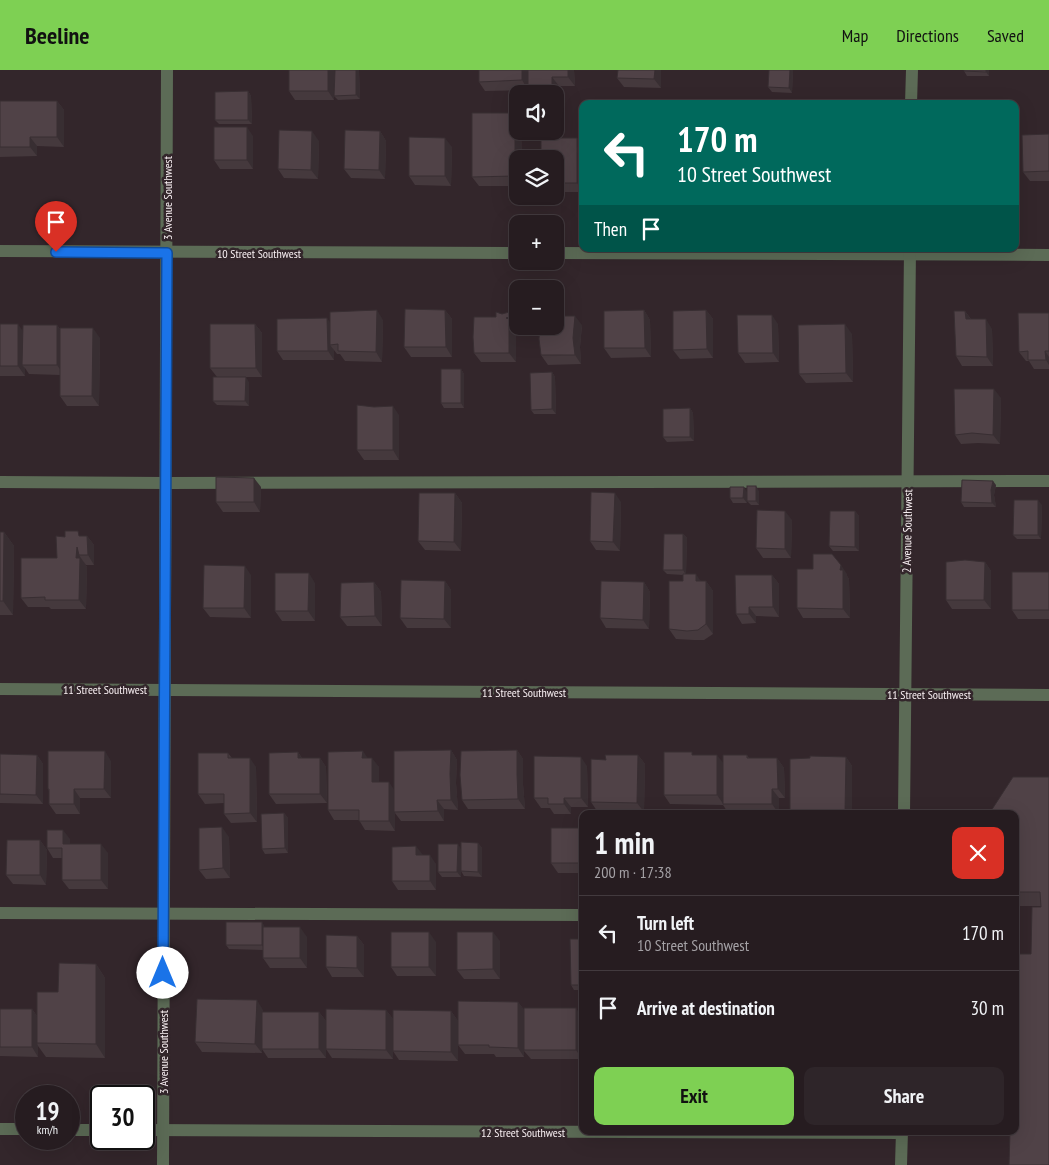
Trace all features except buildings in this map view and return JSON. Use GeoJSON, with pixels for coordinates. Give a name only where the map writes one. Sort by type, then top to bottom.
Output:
{"type":"FeatureCollection","features":[{"type":"Feature","properties":{"kind":"street","name":"3 Avenue Southwest"},"geometry":{"type":"LineString","coordinates":[[163,1165],[167,70]]}},
{"type":"Feature","properties":{"kind":"street"},"geometry":{"type":"LineString","coordinates":[[912,70],[912,100]]}},
{"type":"Feature","properties":{"kind":"street","name":"10 Street Southwest"},"geometry":{"type":"LineString","coordinates":[[0,251],[509,253]]}},
{"type":"Feature","properties":{"kind":"street"},"geometry":{"type":"LineString","coordinates":[[564,253],[732,252]]}},
{"type":"Feature","properties":{"kind":"street","name":"2 Avenue Southwest"},"geometry":{"type":"LineString","coordinates":[[904,810],[910,252]]}},
{"type":"Feature","properties":{"kind":"street"},"geometry":{"type":"LineString","coordinates":[[945,252],[1049,255]]}},
{"type":"Feature","properties":{"kind":"street"},"geometry":{"type":"LineString","coordinates":[[0,482],[1049,481]]}},
{"type":"Feature","properties":{"kind":"street","name":"11 Street Southwest"},"geometry":{"type":"LineString","coordinates":[[0,689],[1049,695]]}},
{"type":"Feature","properties":{"kind":"street"},"geometry":{"type":"LineString","coordinates":[[0,913],[579,916]]}},
{"type":"Feature","properties":{"kind":"street"},"geometry":{"type":"LineString","coordinates":[[0,1129],[15,1129]]}},
{"type":"Feature","properties":{"kind":"street","name":"12 Street Southwest"},"geometry":{"type":"LineString","coordinates":[[155,1130],[579,1131]]}},
{"type":"Feature","properties":{"kind":"street"},"geometry":{"type":"LineString","coordinates":[[901,1165],[902,1135]]}},
{"type":"Feature","properties":{"kind":"route"},"geometry":{"type":"LineString","coordinates":[[56,252],[167,253],[163,973]]}}]}
